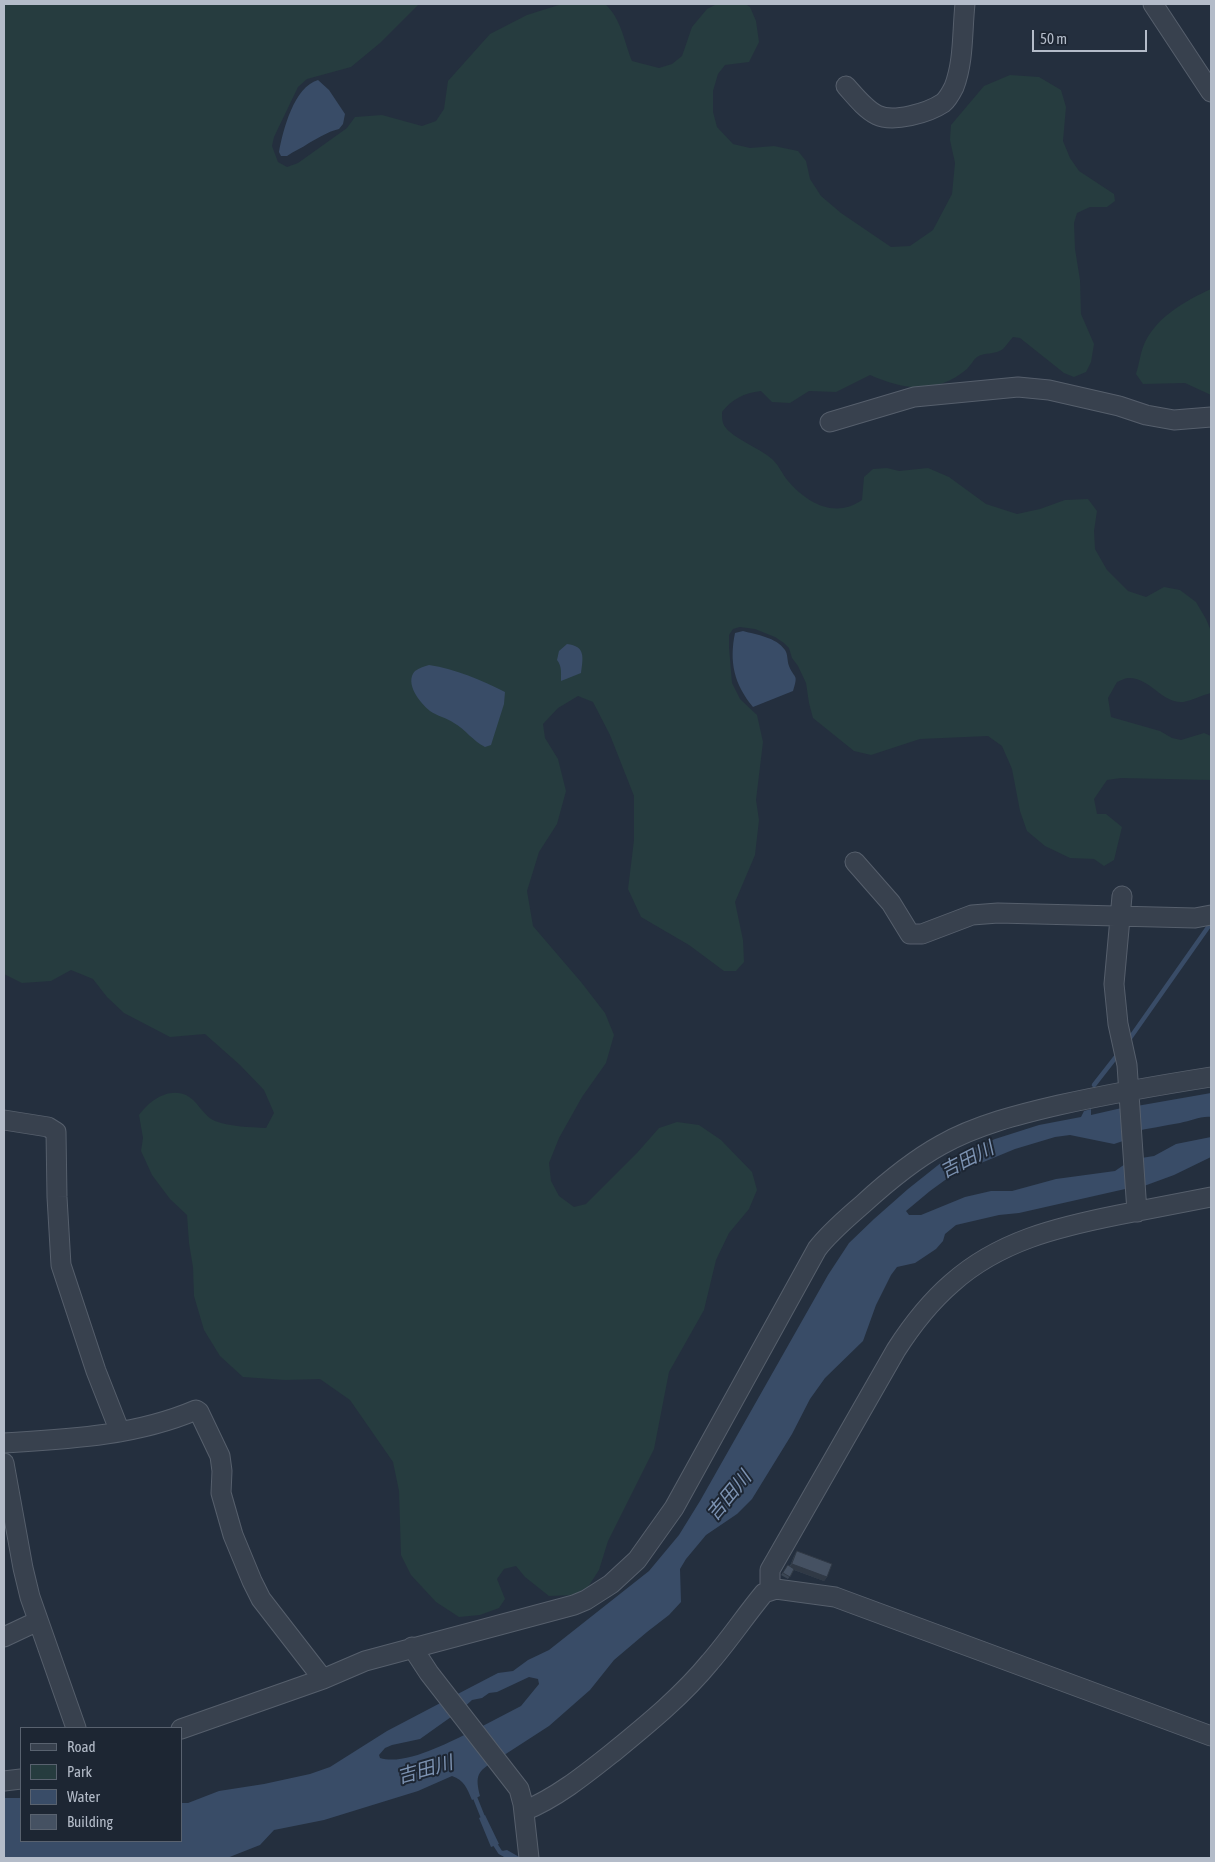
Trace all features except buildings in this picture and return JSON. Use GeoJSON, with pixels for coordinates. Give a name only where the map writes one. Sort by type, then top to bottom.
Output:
{"type":"FeatureCollection","features":[{"type":"Feature","properties":{"kind":"street"},"geometry":{"type":"LineString","coordinates":[[846,86],[876,115],[884,117],[901,118],[935,107],[944,102],[954,87],[959,67],[965,4]]}},
{"type":"Feature","properties":{"kind":"street"},"geometry":{"type":"LineString","coordinates":[[1153,4],[1211,92]]}},
{"type":"Feature","properties":{"kind":"street"},"geometry":{"type":"LineString","coordinates":[[830,422],[914,397],[1018,387],[1048,390],[1119,406],[1146,415],[1174,420],[1211,417]]}},
{"type":"Feature","properties":{"kind":"street"},"geometry":{"type":"LineString","coordinates":[[855,862],[890,903],[910,934],[922,934],[972,915],[1195,918],[1211,915]]}},
{"type":"Feature","properties":{"kind":"street"},"geometry":{"type":"LineString","coordinates":[[1122,896],[1121,917],[1117,934],[1114,984],[1118,1024],[1128,1075],[1137,1205]]}},
{"type":"Feature","properties":{"kind":"street"},"geometry":{"type":"LineString","coordinates":[[182,1729],[323,1679],[365,1661],[574,1605],[586,1600],[611,1584],[632,1565],[654,1538],[674,1508],[817,1249],[828,1235],[874,1194],[907,1167],[942,1143],[987,1125],[1021,1114],[1128,1096],[1211,1077]]}},
{"type":"Feature","properties":{"kind":"street"},"geometry":{"type":"LineString","coordinates":[[4,1120],[48,1127],[56,1132],[61,1265],[96,1371],[120,1432]]}},
{"type":"Feature","properties":{"kind":"street"},"geometry":{"type":"LineString","coordinates":[[770,1590],[770,1570],[896,1350],[931,1303],[952,1282],[996,1252],[1022,1240],[1137,1205],[1211,1198]]}},
{"type":"Feature","properties":{"kind":"street"},"geometry":{"type":"LineString","coordinates":[[4,1443],[67,1439],[120,1432],[171,1421],[196,1410],[199,1412],[220,1456],[222,1493],[233,1536],[252,1581],[265,1604],[323,1679]]}},
{"type":"Feature","properties":{"kind":"street"},"geometry":{"type":"LineString","coordinates":[[4,1463],[23,1568],[38,1621],[76,1727]]}},
{"type":"Feature","properties":{"kind":"street"},"geometry":{"type":"LineString","coordinates":[[524,1811],[550,1798],[585,1774],[640,1730],[709,1663],[761,1597],[770,1590],[785,1590],[835,1597],[1211,1736]]}},
{"type":"Feature","properties":{"kind":"street"},"geometry":{"type":"LineString","coordinates":[[4,1637],[38,1621]]}},
{"type":"Feature","properties":{"kind":"street"},"geometry":{"type":"LineString","coordinates":[[412,1647],[444,1692],[519,1789],[524,1811],[529,1858]]}},
{"type":"Feature","properties":{"kind":"street"},"geometry":{"type":"LineString","coordinates":[[4,1781],[20,1779]]}},
{"type":"Feature","properties":{"kind":"green space"},"geometry":{"type":"Polygon","coordinates":[[[4,4],[419,4],[380,43],[351,67],[307,79],[298,87],[274,137],[272,146],[278,162],[287,167],[298,163],[347,128],[355,117],[382,115],[422,126],[436,121],[444,109],[448,81],[490,34],[527,15],[562,4],[605,4],[615,16],[622,30],[632,61],[659,68],[672,64],[682,56],[692,27],[707,9],[717,4],[745,4],[750,7],[756,21],[759,42],[749,62],[725,65],[718,74],[713,91],[713,112],[717,127],[733,144],[750,148],[774,146],[798,151],[806,161],[810,179],[821,196],[841,213],[891,247],[910,246],[933,230],[952,194],[955,163],[950,140],[951,125],[984,86],[1010,75],[1039,77],[1061,90],[1066,107],[1063,141],[1070,158],[1079,171],[1114,194],[1115,201],[1107,207],[1090,207],[1077,213],[1074,223],[1075,249],[1080,280],[1081,314],[1094,344],[1091,362],[1086,372],[1074,377],[1064,373],[1020,338],[1013,337],[1003,349],[977,357],[967,369],[944,383],[932,386],[908,387],[870,375],[836,392],[809,391],[790,403],[772,402],[761,391],[755,392],[739,397],[730,404],[722,412],[722,420],[731,433],[772,459],[788,481],[804,496],[822,506],[842,508],[852,506],[862,500],[864,477],[873,469],[887,468],[899,471],[928,468],[949,477],[986,504],[1017,514],[1040,509],[1065,500],[1088,499],[1097,511],[1094,531],[1095,549],[1107,570],[1128,591],[1146,597],[1164,587],[1180,590],[1196,602],[1211,631],[1211,693],[1183,702],[1174,701],[1142,681],[1127,678],[1117,682],[1108,698],[1111,717],[1160,731],[1172,738],[1181,740],[1204,733],[1211,736],[1211,780],[1121,778],[1107,780],[1094,799],[1097,814],[1106,814],[1122,827],[1114,860],[1104,866],[1094,859],[1070,858],[1045,846],[1027,831],[1020,811],[1012,769],[1002,746],[988,736],[920,739],[871,755],[854,751],[813,718],[806,683],[792,658],[789,648],[775,637],[755,629],[740,627],[733,629],[729,635],[732,683],[740,699],[757,715],[763,742],[756,800],[759,820],[755,855],[735,902],[743,940],[744,962],[736,971],[724,971],[689,945],[641,917],[628,889],[634,840],[634,796],[610,735],[593,702],[578,696],[558,708],[543,724],[545,738],[558,759],[566,791],[557,824],[539,852],[527,891],[533,926],[605,1013],[614,1035],[606,1063],[582,1097],[559,1138],[549,1163],[551,1181],[559,1196],[574,1207],[586,1204],[659,1128],[677,1122],[699,1125],[721,1140],[752,1172],[757,1190],[749,1209],[729,1233],[716,1260],[704,1310],[669,1372],[654,1449],[608,1541],[599,1570],[588,1587],[574,1595],[549,1596],[525,1577],[516,1566],[504,1569],[497,1579],[505,1599],[499,1608],[480,1615],[459,1617],[436,1602],[411,1575],[401,1555],[399,1491],[393,1462],[350,1400],[320,1379],[285,1380],[243,1377],[220,1356],[204,1330],[194,1296],[193,1267],[187,1215],[170,1199],[152,1175],[141,1151],[143,1138],[139,1115],[154,1100],[166,1094],[179,1093],[190,1097],[207,1116],[215,1121],[234,1126],[266,1128],[274,1113],[264,1090],[240,1065],[205,1034],[170,1037],[124,1013],[107,997],[93,979],[71,970],[51,981],[22,983],[4,974],[4,4]]]}},
{"type":"Feature","properties":{"kind":"green space"},"geometry":{"type":"Polygon","coordinates":[[[1211,289],[1211,395],[1185,383],[1143,384],[1136,374],[1143,347],[1155,327],[1162,319],[1181,305],[1211,289]]]}},
{"type":"Feature","properties":{"kind":"water"},"geometry":{"type":"Polygon","coordinates":[[[318,80],[329,90],[345,114],[343,124],[339,129],[324,135],[287,156],[281,156],[279,152],[291,110],[302,91],[318,80]]]}},
{"type":"Feature","properties":{"kind":"water"},"geometry":{"type":"Polygon","coordinates":[[[743,631],[771,639],[785,650],[789,666],[796,679],[793,691],[753,707],[741,690],[733,663],[735,633],[743,631]]]}},
{"type":"Feature","properties":{"kind":"water"},"geometry":{"type":"Polygon","coordinates":[[[567,644],[577,647],[582,654],[581,673],[561,681],[561,672],[557,660],[559,651],[567,644]]]}},
{"type":"Feature","properties":{"kind":"water"},"geometry":{"type":"Polygon","coordinates":[[[429,665],[449,669],[505,692],[504,704],[491,745],[485,747],[481,745],[451,721],[430,711],[418,698],[412,687],[412,676],[415,671],[429,665]]]}},
{"type":"Feature","properties":{"kind":"water"},"geometry":{"type":"Polygon","coordinates":[[[1211,1093],[1211,1117],[1133,1132],[1131,1107],[1211,1093]]]}},
{"type":"Feature","properties":{"kind":"water","name":"吉田川"},"geometry":{"type":"Polygon","coordinates":[[[1126,1107],[1128,1134],[1123,1141],[1114,1144],[1070,1135],[1055,1137],[1015,1149],[952,1175],[906,1211],[909,1215],[921,1215],[965,1197],[991,1191],[1012,1191],[1056,1179],[1115,1171],[1131,1160],[1134,1187],[956,1225],[945,1234],[943,1241],[936,1249],[915,1263],[897,1267],[876,1305],[863,1341],[825,1378],[810,1399],[792,1434],[752,1499],[737,1514],[706,1535],[686,1559],[680,1569],[681,1602],[669,1615],[614,1660],[590,1690],[549,1726],[498,1759],[475,1730],[521,1706],[539,1684],[538,1679],[529,1677],[497,1692],[489,1693],[482,1698],[472,1700],[460,1711],[450,1698],[498,1673],[513,1671],[528,1660],[549,1650],[649,1571],[679,1535],[700,1501],[828,1275],[849,1243],[908,1189],[942,1162],[995,1139],[1039,1125],[1081,1117],[1084,1111],[1091,1109],[1091,1115],[1126,1107]]]}},
{"type":"Feature","properties":{"kind":"water"},"geometry":{"type":"Polygon","coordinates":[[[1211,1137],[1211,1157],[1174,1175],[1144,1186],[1135,1159],[1154,1156],[1176,1144],[1211,1137]]]}},
{"type":"Feature","properties":{"kind":"water","name":"吉田川"},"geometry":{"type":"Polygon","coordinates":[[[448,1699],[458,1712],[420,1739],[392,1745],[385,1748],[379,1755],[380,1758],[390,1760],[414,1756],[472,1731],[495,1761],[484,1768],[479,1775],[480,1796],[472,1800],[462,1782],[452,1776],[418,1791],[324,1820],[274,1830],[260,1845],[227,1858],[4,1858],[4,1798],[20,1798],[20,1842],[182,1842],[182,1803],[188,1803],[219,1791],[264,1784],[310,1774],[330,1767],[387,1731],[448,1699]]]}},
{"type":"Feature","properties":{"kind":"water"},"geometry":{"type":"Polygon","coordinates":[[[485,1815],[499,1844],[491,1847],[479,1818],[485,1815]]]}},
{"type":"Feature","properties":{"kind":"water"},"geometry":{"type":"Polygon","coordinates":[[[507,1850],[521,1858],[506,1858],[499,1854],[507,1850]]]}},
{"type":"Feature","properties":{"kind":"waterway"},"geometry":{"type":"LineString","coordinates":[[1128,1041],[1211,923]]}},
{"type":"Feature","properties":{"kind":"waterway"},"geometry":{"type":"LineString","coordinates":[[1094,1085],[1119,1053]]}},
{"type":"Feature","properties":{"kind":"waterway"},"geometry":{"type":"LineString","coordinates":[[474,1795],[484,1820]]}},
{"type":"Feature","properties":{"kind":"waterway"},"geometry":{"type":"LineString","coordinates":[[493,1841],[500,1852],[512,1858]]}}]}
